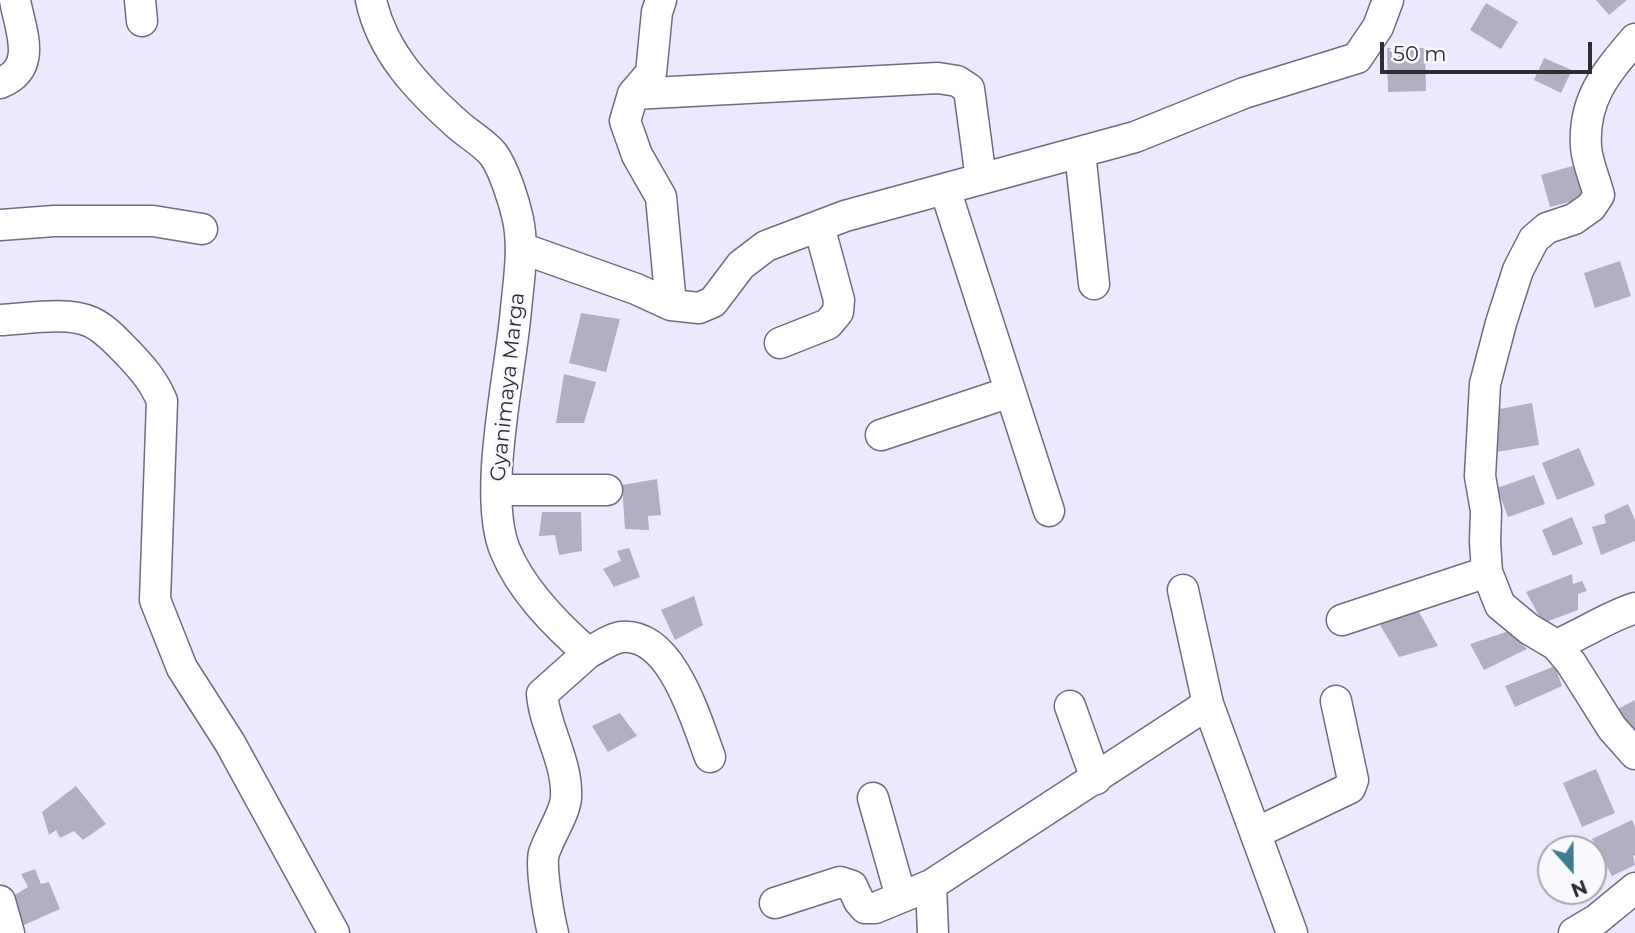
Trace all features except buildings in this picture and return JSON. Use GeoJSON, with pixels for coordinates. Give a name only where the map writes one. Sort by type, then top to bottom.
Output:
{"type":"FeatureCollection","features":[{"type":"Feature","properties":{"kind":"street"},"geometry":{"type":"LineString","coordinates":[[0,83],[21,67],[26,54],[15,0]]}},
{"type":"Feature","properties":{"kind":"street","name":"Gyanimaya Marga"},"geometry":{"type":"LineString","coordinates":[[371,0],[376,23],[386,44],[412,81],[493,154],[512,199],[521,248],[513,342],[497,463],[498,524],[504,550],[518,576],[560,628],[588,653]]}},
{"type":"Feature","properties":{"kind":"street"},"geometry":{"type":"LineString","coordinates":[[661,0],[651,73],[633,94],[625,121],[637,155],[661,197],[671,305]]}},
{"type":"Feature","properties":{"kind":"street"},"geometry":{"type":"LineString","coordinates":[[521,248],[636,289],[671,305],[699,308],[713,302],[741,265],[766,246],[845,216],[1135,137],[1244,93],[1357,58],[1378,27],[1388,0]]}},
{"type":"Feature","properties":{"kind":"street"},"geometry":{"type":"LineString","coordinates":[[1635,39],[1604,76],[1589,107],[1586,149],[1599,195],[1591,207],[1574,219],[1547,228],[1534,239],[1518,270],[1485,384],[1480,476],[1486,511],[1487,572],[1500,605],[1529,629],[1556,645],[1571,663],[1612,729],[1635,754]]}},
{"type":"Feature","properties":{"kind":"street"},"geometry":{"type":"LineString","coordinates":[[633,94],[938,78],[957,81],[970,89],[981,179]]}},
{"type":"Feature","properties":{"kind":"street"},"geometry":{"type":"LineString","coordinates":[[1080,152],[1094,284]]}},
{"type":"Feature","properties":{"kind":"street"},"geometry":{"type":"LineString","coordinates":[[945,189],[1049,511]]}},
{"type":"Feature","properties":{"kind":"street"},"geometry":{"type":"LineString","coordinates":[[0,225],[54,220],[152,221],[202,229]]}},
{"type":"Feature","properties":{"kind":"street"},"geometry":{"type":"LineString","coordinates":[[780,343],[828,324],[838,312],[839,300],[819,226]]}},
{"type":"Feature","properties":{"kind":"street"},"geometry":{"type":"LineString","coordinates":[[0,320],[60,316],[83,318],[93,322],[111,336],[154,383],[162,401],[155,600],[182,668],[230,743],[334,933]]}},
{"type":"Feature","properties":{"kind":"street"},"geometry":{"type":"LineString","coordinates":[[881,435],[1010,391]]}},
{"type":"Feature","properties":{"kind":"street"},"geometry":{"type":"LineString","coordinates":[[497,490],[607,490]]}},
{"type":"Feature","properties":{"kind":"street"},"geometry":{"type":"LineString","coordinates":[[1342,620],[1487,572]]}},
{"type":"Feature","properties":{"kind":"street"},"geometry":{"type":"LineString","coordinates":[[1183,590],[1208,704],[1292,933]]}},
{"type":"Feature","properties":{"kind":"street"},"geometry":{"type":"LineString","coordinates":[[1556,645],[1574,638],[1602,620],[1635,608]]}},
{"type":"Feature","properties":{"kind":"street"},"geometry":{"type":"LineString","coordinates":[[553,933],[543,856],[566,800],[558,748],[543,708],[542,694],[588,653],[620,637],[638,638],[654,646],[685,692],[710,757]]}},
{"type":"Feature","properties":{"kind":"street"},"geometry":{"type":"LineString","coordinates":[[1256,832],[1350,788],[1353,780],[1336,701]]}},
{"type":"Feature","properties":{"kind":"street"},"geometry":{"type":"LineString","coordinates":[[775,903],[840,882],[852,886],[865,908],[875,908],[931,885],[1208,704]]}},
{"type":"Feature","properties":{"kind":"street"},"geometry":{"type":"LineString","coordinates":[[1070,706],[1096,779]]}},
{"type":"Feature","properties":{"kind":"street"},"geometry":{"type":"LineString","coordinates":[[873,798],[901,897]]}},
{"type":"Feature","properties":{"kind":"street"},"geometry":{"type":"LineString","coordinates":[[931,885],[933,933]]}},
{"type":"Feature","properties":{"kind":"street"},"geometry":{"type":"LineString","coordinates":[[1574,933],[1597,920],[1635,888]]}},
{"type":"Feature","properties":{"kind":"street"},"geometry":{"type":"LineString","coordinates":[[0,901],[9,933]]}}]}
